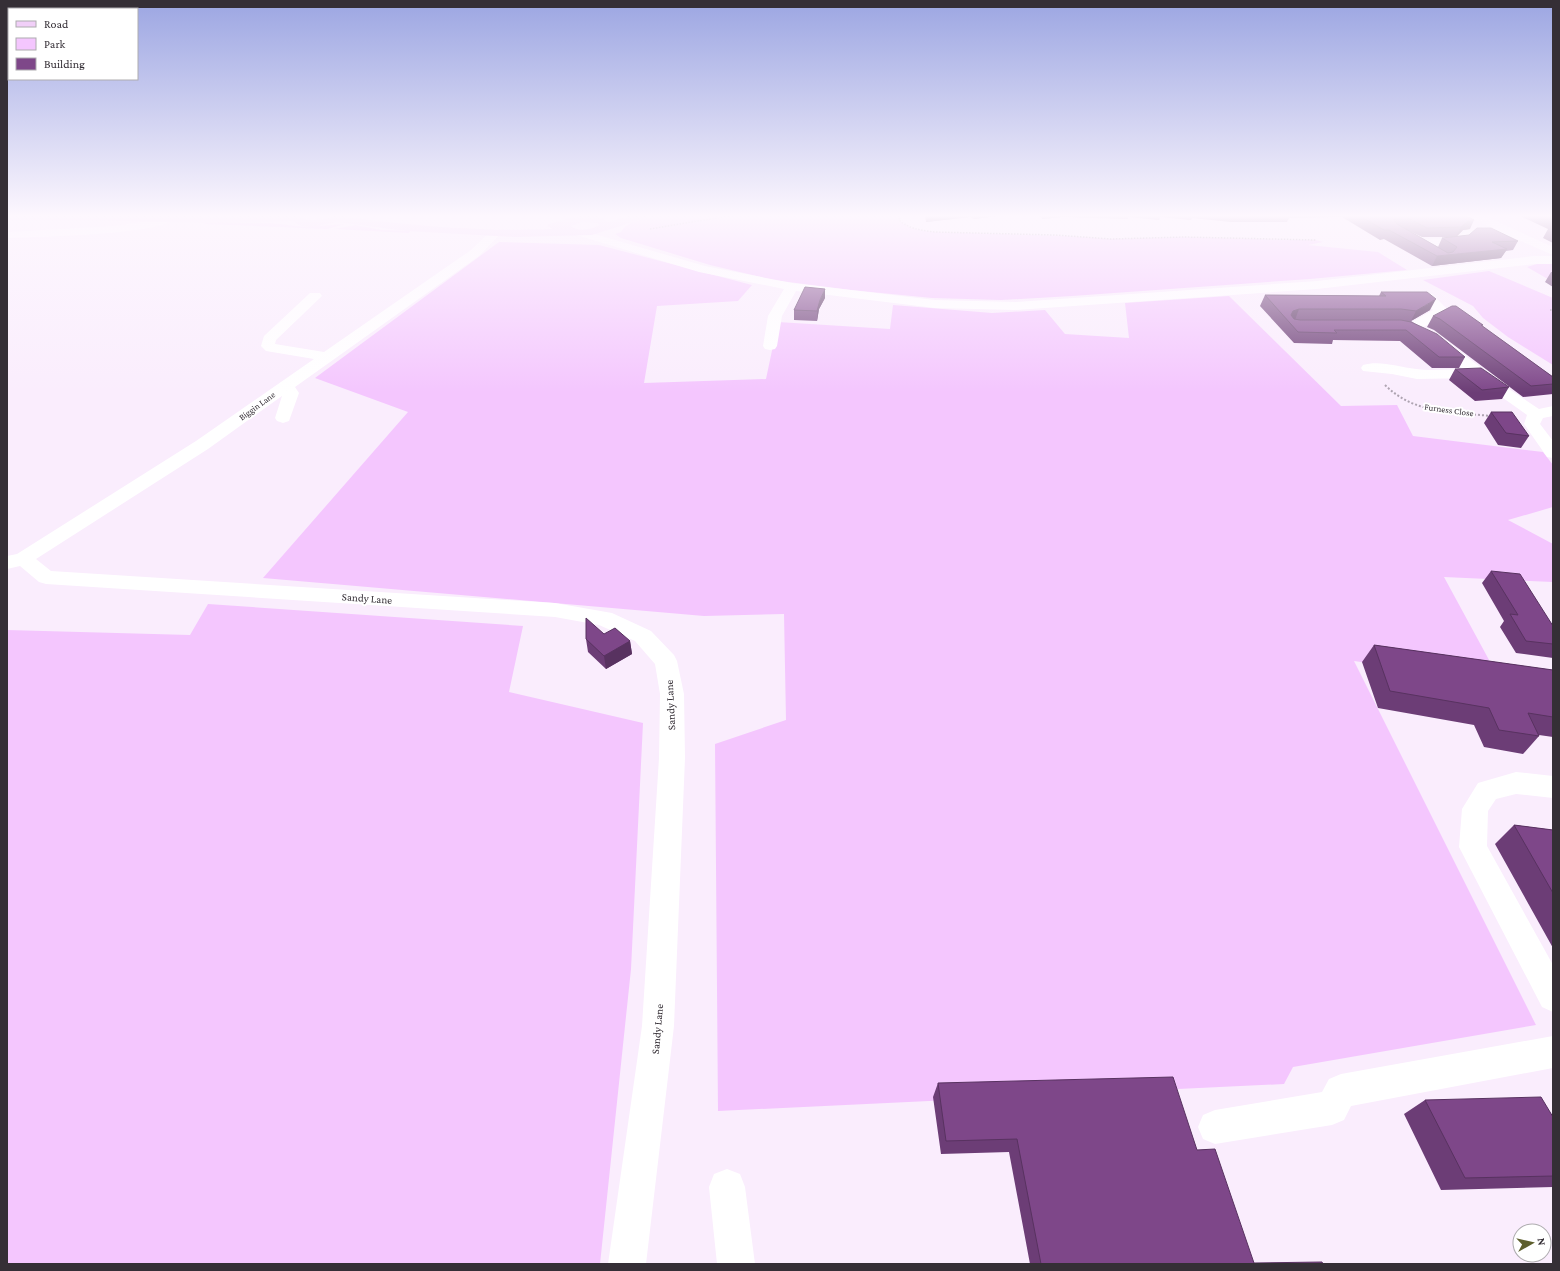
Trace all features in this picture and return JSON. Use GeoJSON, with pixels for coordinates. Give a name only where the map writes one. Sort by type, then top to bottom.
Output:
{"type":"FeatureCollection","features":[{"type":"Feature","properties":{"kind":"street","name":"Biggin Lane"},"geometry":{"type":"LineString","coordinates":[[13,564],[202,445],[444,274]]}},
{"type":"Feature","properties":{"kind":"street"},"geometry":{"type":"LineString","coordinates":[[729,274],[792,287],[922,303],[1008,306],[1317,285],[1410,274]]}},
{"type":"Feature","properties":{"kind":"street"},"geometry":{"type":"LineString","coordinates":[[770,346],[775,316],[792,287]]}},
{"type":"Feature","properties":{"kind":"street"},"geometry":{"type":"LineString","coordinates":[[315,296],[269,339],[268,346],[271,348],[326,357]]}},
{"type":"Feature","properties":{"kind":"street"},"geometry":{"type":"LineString","coordinates":[[1426,297],[1442,311],[1407,326],[1428,334],[1535,417]]}},
{"type":"Feature","properties":{"kind":"street"},"geometry":{"type":"LineString","coordinates":[[1368,368],[1392,369],[1417,374],[1478,373]]}},
{"type":"Feature","properties":{"kind":"street"},"geometry":{"type":"LineString","coordinates":[[281,389],[289,390],[291,393],[284,418]]}},
{"type":"Feature","properties":{"kind":"street"},"geometry":{"type":"LineString","coordinates":[[1553,411],[1535,417],[1532,424],[1553,453]]}},
{"type":"Feature","properties":{"kind":"street","name":"Sandy Lane"},"geometry":{"type":"LineString","coordinates":[[13,564],[46,577],[556,610],[604,618],[643,636],[666,661],[672,694],[672,758],[658,1026],[627,1264]]}},
{"type":"Feature","properties":{"kind":"street"},"geometry":{"type":"LineString","coordinates":[[1553,787],[1516,783],[1487,791],[1475,809],[1473,847],[1553,996]]}},
{"type":"Feature","properties":{"kind":"street"},"geometry":{"type":"LineString","coordinates":[[1215,1127],[1332,1108],[1341,1091],[1553,1052]]}},
{"type":"Feature","properties":{"kind":"street"},"geometry":{"type":"LineString","coordinates":[[727,1186],[736,1264]]}},
{"type":"Feature","properties":{"kind":"path","name":"Furness Close"},"geometry":{"type":"LineString","coordinates":[[1368,368],[1396,396],[1415,405],[1438,410],[1535,417]]}},
{"type":"Feature","properties":{"kind":"green space"},"geometry":{"type":"Polygon","coordinates":[[[455,274],[711,274],[752,285],[738,301],[657,306],[644,383],[766,379],[778,322],[890,329],[893,305],[992,313],[1045,310],[1065,334],[1129,338],[1125,303],[1229,296],[1341,406],[1397,405],[1413,436],[1543,452],[1553,465],[1553,507],[1508,520],[1553,544],[1553,582],[1444,577],[1501,682],[1354,661],[1536,1025],[1293,1067],[1284,1084],[718,1111],[715,744],[786,720],[784,614],[704,616],[263,578],[408,412],[315,378],[455,274]]]}},
{"type":"Feature","properties":{"kind":"green space"},"geometry":{"type":"Polygon","coordinates":[[[749,274],[1361,274],[1001,300],[932,298],[773,280],[749,274]]]}},
{"type":"Feature","properties":{"kind":"green space"},"geometry":{"type":"Polygon","coordinates":[[[1465,274],[1497,274],[1553,298],[1553,365],[1508,337],[1483,318],[1473,306],[1423,280],[1465,274]]]}},
{"type":"Feature","properties":{"kind":"green space"},"geometry":{"type":"Polygon","coordinates":[[[1540,274],[1553,274],[1553,282],[1540,274]]]}},
{"type":"Feature","properties":{"kind":"green space"},"geometry":{"type":"Polygon","coordinates":[[[208,604],[523,626],[509,692],[643,723],[631,969],[600,1264],[7,1264],[7,630],[190,635],[208,604]]]}},
{"type":"Feature","properties":{"kind":"building"},"geometry":{"type":"Polygon","coordinates":[[[805,287],[825,289],[817,311],[794,310],[805,287]]]}},
{"type":"Feature","properties":{"kind":"building"},"geometry":{"type":"Polygon","coordinates":[[[1381,292],[1427,292],[1436,299],[1416,311],[1401,309],[1299,309],[1293,311],[1291,315],[1294,319],[1300,320],[1401,320],[1411,322],[1437,334],[1465,357],[1439,357],[1406,330],[1334,330],[1337,333],[1298,332],[1265,295],[1386,296],[1381,292]]]}},
{"type":"Feature","properties":{"kind":"building"},"geometry":{"type":"Polygon","coordinates":[[[1452,306],[1456,306],[1553,377],[1553,384],[1531,386],[1440,319],[1433,316],[1452,306]]]}},
{"type":"Feature","properties":{"kind":"building"},"geometry":{"type":"Polygon","coordinates":[[[1481,368],[1509,387],[1482,390],[1455,369],[1481,368]]]}},
{"type":"Feature","properties":{"kind":"building"},"geometry":{"type":"Polygon","coordinates":[[[1491,412],[1512,412],[1529,436],[1506,433],[1491,412]]]}},
{"type":"Feature","properties":{"kind":"building"},"geometry":{"type":"Polygon","coordinates":[[[1491,571],[1520,574],[1553,626],[1553,644],[1526,641],[1510,614],[1518,615],[1491,571]]]}},
{"type":"Feature","properties":{"kind":"building"},"geometry":{"type":"Polygon","coordinates":[[[586,618],[604,634],[615,628],[630,641],[604,656],[586,639],[586,618]]]}},
{"type":"Feature","properties":{"kind":"building"},"geometry":{"type":"Polygon","coordinates":[[[1374,645],[1553,670],[1553,717],[1528,713],[1539,736],[1499,730],[1489,708],[1390,691],[1374,645]]]}},
{"type":"Feature","properties":{"kind":"building"},"geometry":{"type":"Polygon","coordinates":[[[1514,825],[1553,830],[1553,893],[1514,825]]]}},
{"type":"Feature","properties":{"kind":"building"},"geometry":{"type":"Polygon","coordinates":[[[1173,1077],[1197,1150],[1215,1149],[1254,1263],[1322,1262],[1323,1264],[1041,1264],[1017,1139],[946,1141],[938,1083],[1173,1077]]]}},
{"type":"Feature","properties":{"kind":"building"},"geometry":{"type":"Polygon","coordinates":[[[1541,1097],[1553,1117],[1553,1176],[1465,1178],[1425,1100],[1541,1097]]]}}]}
